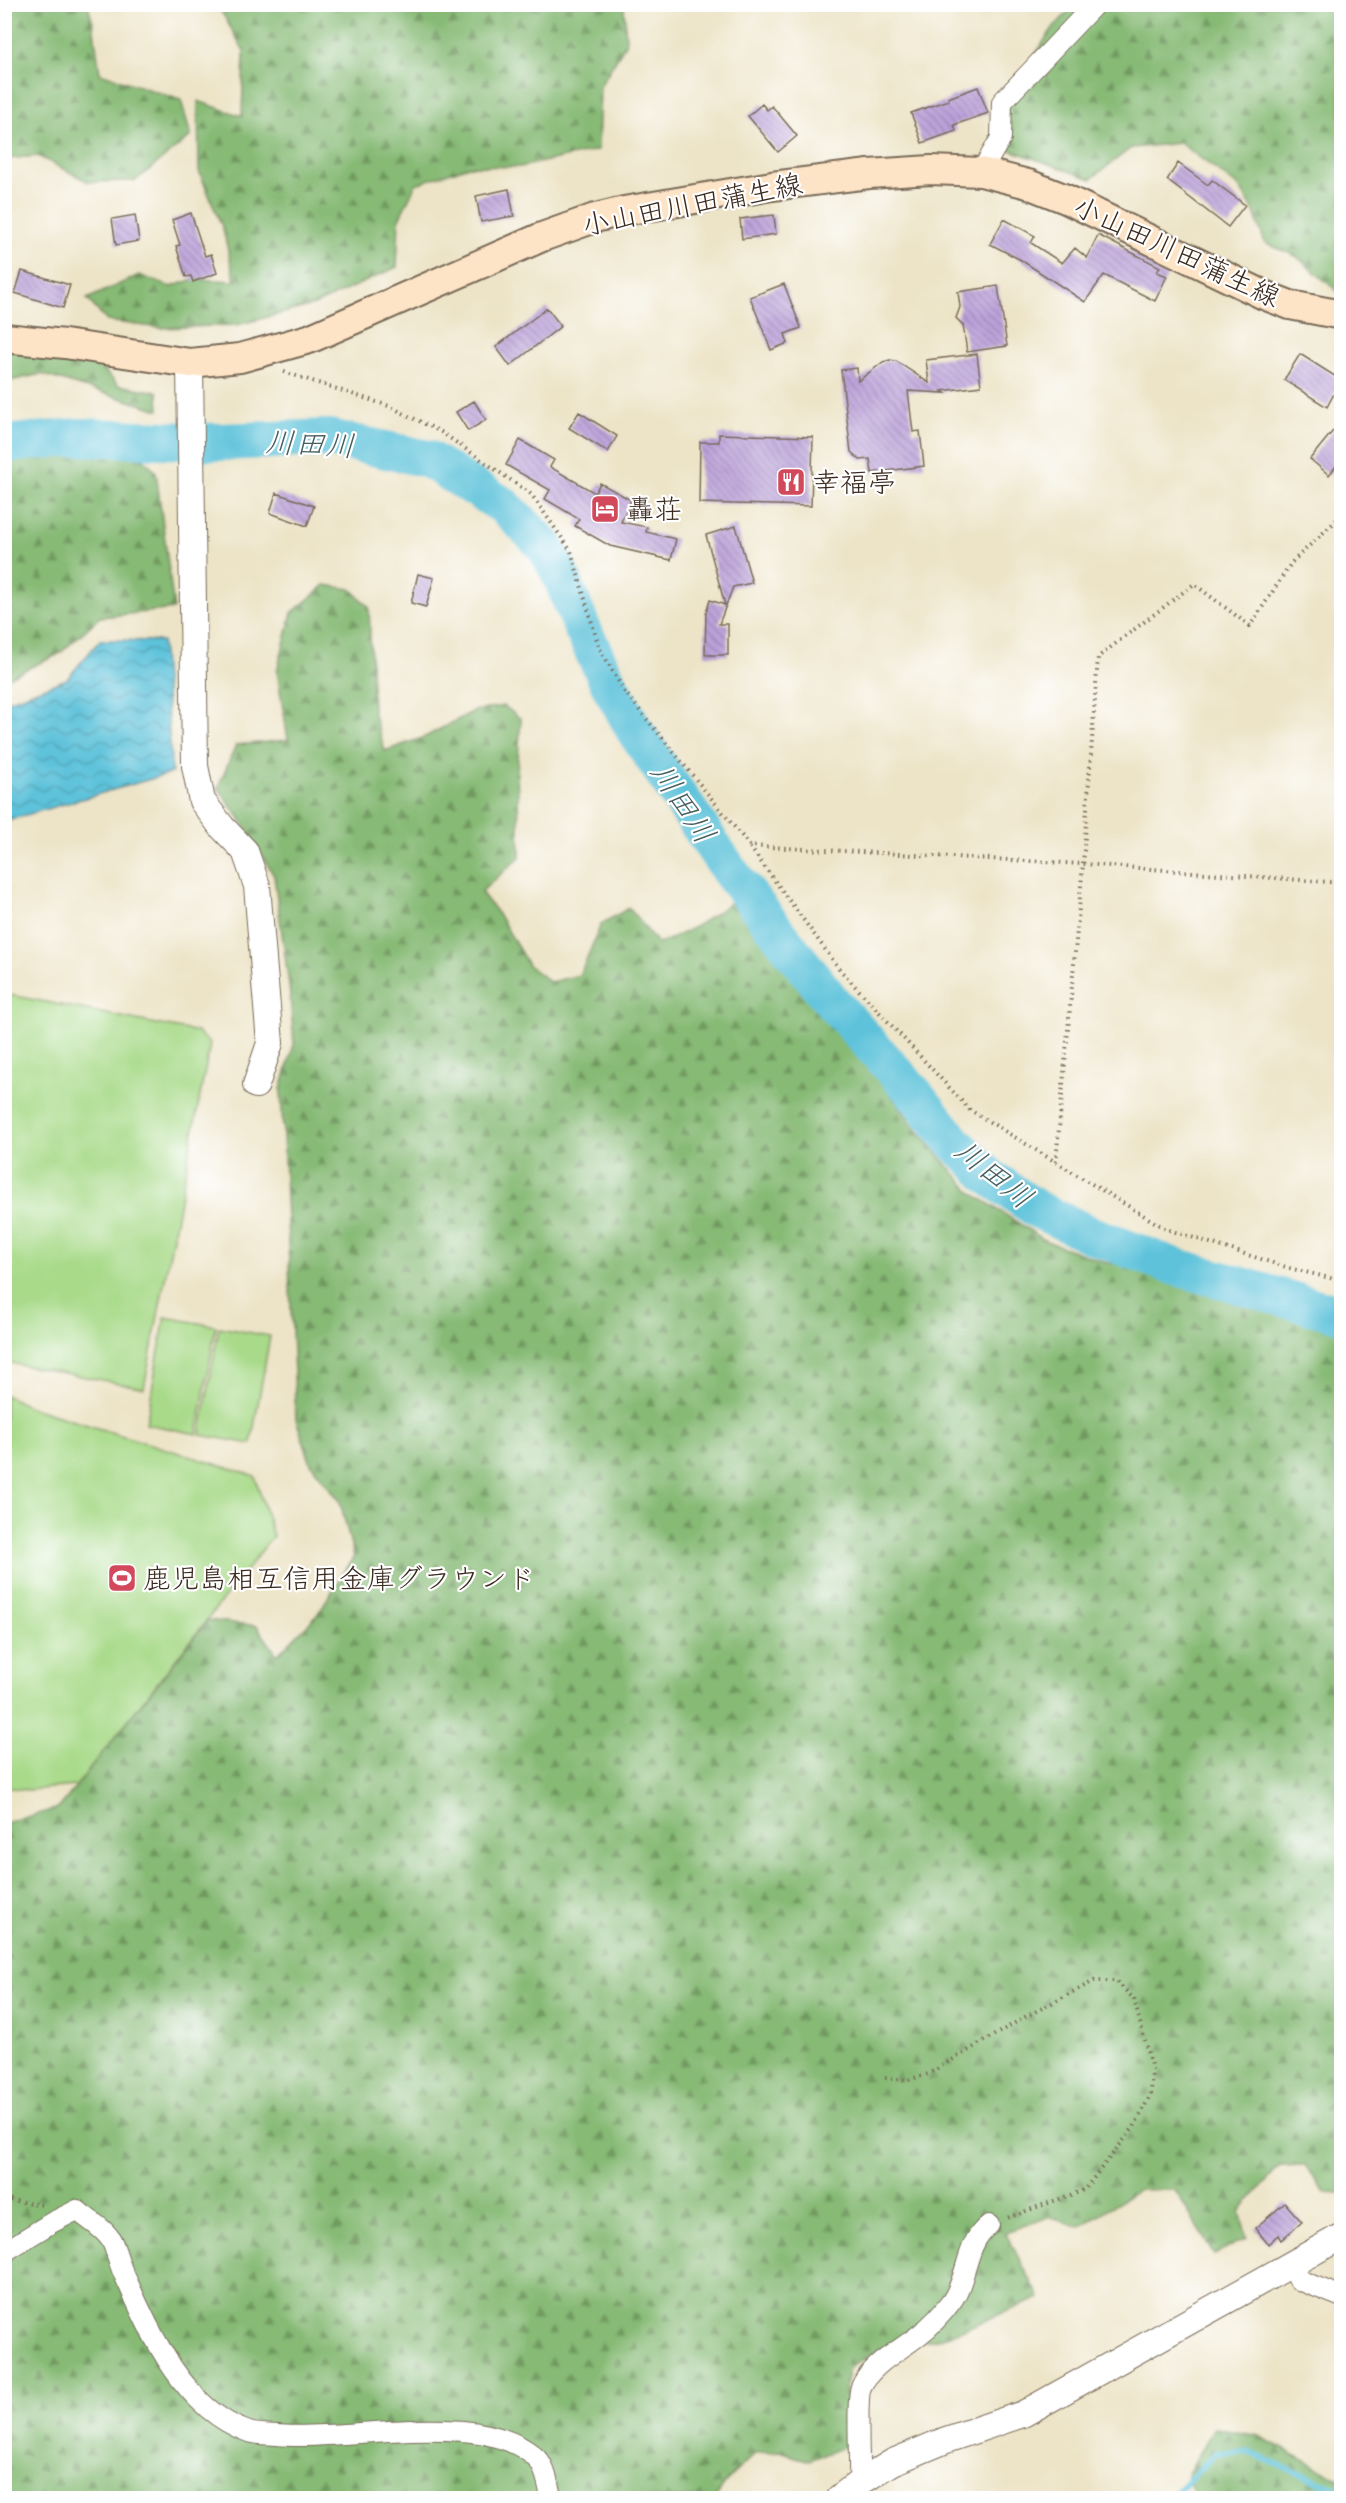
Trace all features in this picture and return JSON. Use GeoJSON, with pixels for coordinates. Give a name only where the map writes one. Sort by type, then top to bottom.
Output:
{"type":"FeatureCollection","features":[{"type":"Feature","properties":{"kind":"main road","name":"小山田川田蒲生線"},"geometry":{"type":"LineString","coordinates":[[4,338],[65,344],[190,374],[309,339],[542,237],[596,218],[624,211],[771,186],[869,174],[931,170],[981,172],[1028,184],[1066,199],[1264,296],[1290,305],[1341,315]]}},
{"type":"Feature","properties":{"kind":"street"},"geometry":{"type":"LineString","coordinates":[[981,172],[1001,138],[1002,102],[1095,4]]}},
{"type":"Feature","properties":{"kind":"street"},"geometry":{"type":"LineString","coordinates":[[190,374],[195,766],[202,801],[244,851],[257,886],[270,1043],[256,1085]]}},
{"type":"Feature","properties":{"kind":"street"},"geometry":{"type":"LineString","coordinates":[[4,2252],[76,2210],[111,2241],[154,2337],[191,2392],[216,2417],[248,2432],[295,2437],[431,2428],[473,2431],[515,2445],[539,2461],[551,2499]]}},
{"type":"Feature","properties":{"kind":"street"},"geometry":{"type":"LineString","coordinates":[[859,2483],[860,2388],[881,2363],[922,2333],[952,2301],[958,2292],[976,2240],[982,2230],[989,2225]]}},
{"type":"Feature","properties":{"kind":"street"},"geometry":{"type":"LineString","coordinates":[[839,2499],[859,2483],[893,2462],[946,2440],[1023,2414],[1341,2236]]}},
{"type":"Feature","properties":{"kind":"street"},"geometry":{"type":"LineString","coordinates":[[1290,2264],[1299,2280],[1341,2297]]}},
{"type":"Feature","properties":{"kind":"path"},"geometry":{"type":"LineString","coordinates":[[283,372],[389,406],[441,432],[531,494],[571,551],[600,647],[624,691],[750,846],[842,971],[970,1110],[1166,1229],[1289,1268],[1341,1281]]}},
{"type":"Feature","properties":{"kind":"path"},"geometry":{"type":"LineString","coordinates":[[1056,1162],[1083,864],[1098,657],[1194,584],[1250,626],[1292,562],[1341,515]]}},
{"type":"Feature","properties":{"kind":"path"},"geometry":{"type":"LineString","coordinates":[[750,846],[1083,864],[1341,883]]}},
{"type":"Feature","properties":{"kind":"path"},"geometry":{"type":"LineString","coordinates":[[885,2078],[908,2080],[928,2074],[1024,2017],[1094,1981],[1116,1981],[1134,1999],[1152,2069],[1151,2094],[1134,2127],[1084,2190],[989,2225]]}},
{"type":"Feature","properties":{"kind":"green space"},"geometry":{"type":"Polygon","coordinates":[[[5,4],[88,5],[100,73],[181,100],[191,136],[135,181],[89,182],[38,156],[5,159],[5,4]]]}},
{"type":"Feature","properties":{"kind":"green space"},"geometry":{"type":"Polygon","coordinates":[[[215,5],[624,5],[626,43],[600,86],[598,150],[520,167],[469,166],[416,184],[399,219],[397,267],[314,305],[237,325],[161,328],[107,321],[87,299],[139,275],[171,287],[193,279],[235,281],[223,229],[199,171],[198,101],[242,116],[244,51],[221,11],[215,5]]]}},
{"type":"Feature","properties":{"kind":"green space"},"geometry":{"type":"Polygon","coordinates":[[[1075,5],[1341,5],[1341,290],[1337,291],[1296,256],[1265,243],[1253,209],[1239,187],[1180,143],[1131,148],[1091,179],[991,143],[1013,87],[1053,28],[1075,5]]]}},
{"type":"Feature","properties":{"kind":"green space"},"geometry":{"type":"Polygon","coordinates":[[[5,350],[64,355],[98,364],[118,385],[158,392],[159,410],[41,374],[5,382],[5,350]]]}},
{"type":"Feature","properties":{"kind":"green space"},"geometry":{"type":"Polygon","coordinates":[[[89,420],[113,425],[156,472],[174,609],[100,617],[59,654],[5,679],[5,445],[51,421],[89,420]]]}},
{"type":"Feature","properties":{"kind":"green space"},"geometry":{"type":"Polygon","coordinates":[[[325,585],[351,589],[369,607],[373,712],[385,751],[425,737],[474,711],[504,706],[521,719],[517,771],[520,857],[481,892],[500,917],[528,965],[550,982],[580,975],[601,924],[629,908],[658,944],[702,922],[742,893],[917,1130],[972,1193],[1046,1241],[1107,1263],[1236,1269],[1341,1325],[1341,2194],[1326,2193],[1304,2165],[1280,2166],[1240,2212],[1247,2238],[1214,2254],[1175,2190],[1139,2190],[1079,2227],[1049,2217],[1005,2232],[1040,2298],[942,2338],[881,2348],[849,2368],[845,2386],[855,2433],[849,2445],[810,2460],[779,2451],[756,2453],[729,2478],[715,2498],[5,2498],[5,1823],[59,1808],[208,1620],[257,1626],[277,1655],[317,1615],[354,1557],[340,1501],[311,1464],[296,1419],[281,1089],[294,1044],[289,985],[274,876],[246,827],[218,788],[236,745],[288,740],[277,671],[292,613],[325,585]]]}},
{"type":"Feature","properties":{"kind":"green space"},"geometry":{"type":"Polygon","coordinates":[[[5,994],[197,1032],[210,1044],[144,1388],[5,1362],[5,994]]]}},
{"type":"Feature","properties":{"kind":"green space"},"geometry":{"type":"Polygon","coordinates":[[[165,1317],[216,1326],[197,1434],[146,1424],[165,1317]]]}},
{"type":"Feature","properties":{"kind":"green space"},"geometry":{"type":"Polygon","coordinates":[[[219,1327],[270,1336],[251,1444],[200,1435],[219,1327]]]}},
{"type":"Feature","properties":{"kind":"green space","name":"鹿児島相互信用金庫グラウンド"},"geometry":{"type":"Polygon","coordinates":[[[5,1395],[32,1408],[255,1476],[273,1536],[76,1786],[27,1790],[5,1787],[5,1395]]]}},
{"type":"Feature","properties":{"kind":"green space"},"geometry":{"type":"Polygon","coordinates":[[[1214,2428],[1259,2436],[1341,2480],[1341,2498],[1195,2498],[1187,2475],[1214,2428]]]}},
{"type":"Feature","properties":{"kind":"water"},"geometry":{"type":"Polygon","coordinates":[[[100,640],[162,641],[172,773],[5,821],[5,702],[67,679],[100,640]]]}},
{"type":"Feature","properties":{"kind":"building"},"geometry":{"type":"Polygon","coordinates":[[[978,87],[988,113],[954,125],[956,131],[922,143],[911,113],[978,87]]]}},
{"type":"Feature","properties":{"kind":"building"},"geometry":{"type":"Polygon","coordinates":[[[762,104],[767,110],[772,106],[797,136],[778,152],[748,116],[762,104]]]}},
{"type":"Feature","properties":{"kind":"building"},"geometry":{"type":"Polygon","coordinates":[[[1178,163],[1208,185],[1212,180],[1245,205],[1228,227],[1167,180],[1178,163]]]}},
{"type":"Feature","properties":{"kind":"building"},"geometry":{"type":"Polygon","coordinates":[[[509,189],[514,216],[481,222],[476,196],[509,189]]]}},
{"type":"Feature","properties":{"kind":"building"},"geometry":{"type":"Polygon","coordinates":[[[191,213],[205,256],[211,254],[217,273],[193,282],[191,276],[186,277],[176,246],[180,245],[172,220],[191,213]]]}},
{"type":"Feature","properties":{"kind":"building"},"geometry":{"type":"Polygon","coordinates":[[[135,215],[139,241],[116,245],[112,219],[135,215]]]}},
{"type":"Feature","properties":{"kind":"building"},"geometry":{"type":"Polygon","coordinates":[[[774,215],[776,234],[742,239],[740,219],[774,215]]]}},
{"type":"Feature","properties":{"kind":"building"},"geometry":{"type":"Polygon","coordinates":[[[1004,219],[1035,236],[1031,243],[1062,263],[1075,248],[1087,258],[1098,235],[1160,267],[1157,272],[1167,276],[1155,301],[1104,275],[1085,302],[1021,260],[990,244],[1004,219]]]}},
{"type":"Feature","properties":{"kind":"building"},"geometry":{"type":"Polygon","coordinates":[[[22,271],[70,285],[63,308],[15,293],[22,271]]]}},
{"type":"Feature","properties":{"kind":"building"},"geometry":{"type":"Polygon","coordinates":[[[784,284],[801,328],[785,334],[788,343],[771,350],[750,297],[784,284]]]}},
{"type":"Feature","properties":{"kind":"building"},"geometry":{"type":"Polygon","coordinates":[[[998,286],[1007,346],[967,352],[963,325],[956,318],[960,307],[958,292],[998,286]]]}},
{"type":"Feature","properties":{"kind":"building"},"geometry":{"type":"Polygon","coordinates":[[[547,308],[561,326],[510,366],[496,347],[547,308]]]}},
{"type":"Feature","properties":{"kind":"building"},"geometry":{"type":"Polygon","coordinates":[[[977,354],[981,386],[942,391],[945,393],[908,391],[913,432],[920,431],[924,466],[872,473],[870,459],[860,460],[851,452],[841,370],[857,368],[858,381],[883,362],[890,360],[896,361],[929,383],[926,360],[977,354]]]}},
{"type":"Feature","properties":{"kind":"building"},"geometry":{"type":"Polygon","coordinates":[[[1300,354],[1341,380],[1327,407],[1284,380],[1300,354]]]}},
{"type":"Feature","properties":{"kind":"building"},"geometry":{"type":"Polygon","coordinates":[[[474,401],[486,420],[468,431],[456,412],[474,401]]]}},
{"type":"Feature","properties":{"kind":"building"},"geometry":{"type":"Polygon","coordinates":[[[579,412],[617,436],[608,452],[569,428],[579,412]]]}},
{"type":"Feature","properties":{"kind":"building"},"geometry":{"type":"Polygon","coordinates":[[[1341,421],[1341,460],[1329,475],[1310,459],[1341,421]]]}},
{"type":"Feature","properties":{"kind":"building"},"geometry":{"type":"Polygon","coordinates":[[[719,434],[813,437],[811,506],[699,503],[700,442],[719,442],[719,434]]]}},
{"type":"Feature","properties":{"kind":"building"},"geometry":{"type":"Polygon","coordinates":[[[520,440],[554,460],[550,467],[595,493],[600,483],[631,500],[621,522],[647,527],[646,532],[676,539],[671,560],[610,546],[575,526],[579,519],[545,499],[550,490],[506,465],[520,440]]]}},
{"type":"Feature","properties":{"kind":"building"},"geometry":{"type":"Polygon","coordinates":[[[276,493],[314,506],[307,526],[270,513],[276,493]]]}},
{"type":"Feature","properties":{"kind":"building"},"geometry":{"type":"Polygon","coordinates":[[[736,526],[752,583],[733,587],[719,624],[728,624],[728,655],[705,655],[706,613],[710,600],[725,605],[706,535],[736,526]]]}},
{"type":"Feature","properties":{"kind":"building"},"geometry":{"type":"Polygon","coordinates":[[[418,574],[434,578],[426,607],[411,603],[418,574]]]}},
{"type":"Feature","properties":{"kind":"building"},"geometry":{"type":"Polygon","coordinates":[[[1285,2203],[1302,2222],[1281,2240],[1278,2235],[1268,2244],[1255,2228],[1285,2203]]]}},
{"type":"Feature","properties":{"kind":"waterway","name":"川田川"},"geometry":{"type":"LineString","coordinates":[[4,444],[80,437],[219,442],[330,438],[428,459],[504,506],[544,545],[559,571],[582,628],[609,684],[635,731],[731,873],[834,1004],[916,1095],[953,1141],[990,1177],[1038,1210],[1089,1234],[1170,1265],[1342,1315]]}},
{"type":"Feature","properties":{"kind":"waterway"},"geometry":{"type":"LineString","coordinates":[[1171,2498],[1216,2453],[1248,2452],[1342,2491]]}},
{"type":"Feature","properties":{"kind":"place","name":"幸福亭"},"geometry":{"type":"Point","coordinates":[791,482]}},
{"type":"Feature","properties":{"kind":"place","name":"轟荘"},"geometry":{"type":"Point","coordinates":[605,509]}},
{"type":"Feature","properties":{"kind":"place","name":"鹿児島相互信用金庫グラウンド"},"geometry":{"type":"Point","coordinates":[122,1578]}}]}
